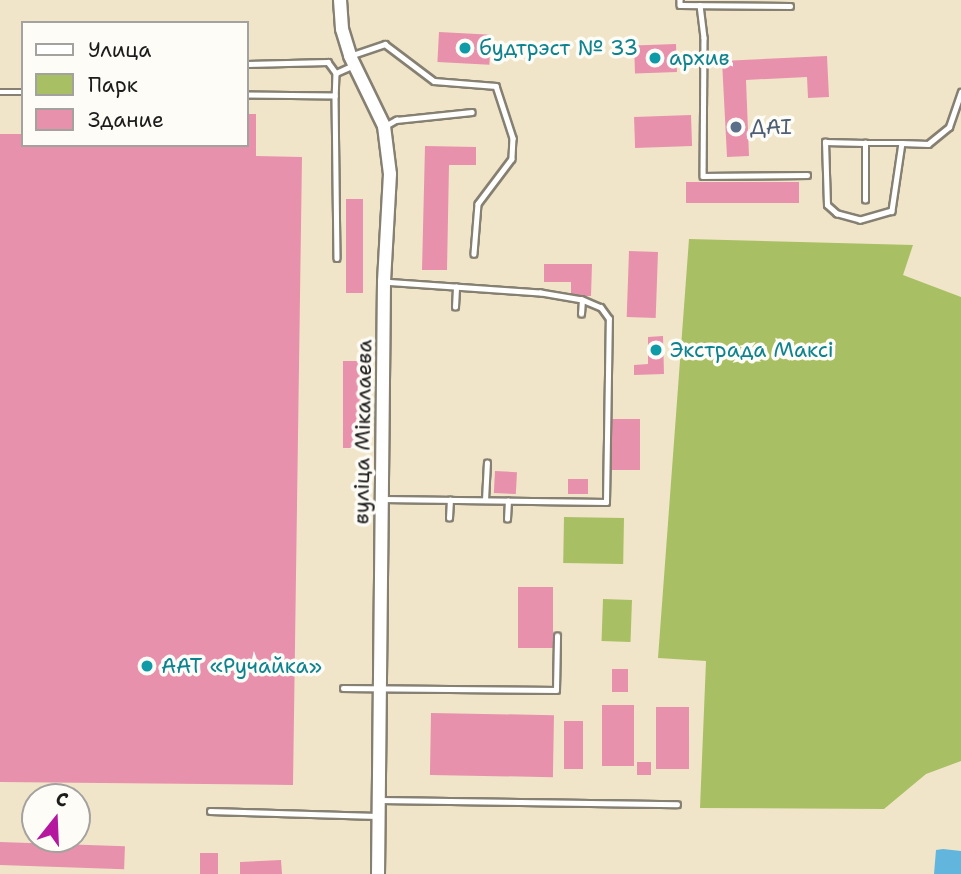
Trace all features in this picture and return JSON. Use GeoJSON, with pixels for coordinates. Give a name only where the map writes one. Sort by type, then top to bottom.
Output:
{"type":"FeatureCollection","features":[{"type":"Feature","properties":{"kind":"main road","name":"вуліца Мікалаева"},"geometry":{"type":"LineString","coordinates":[[340,0],[342,29],[352,60],[384,126],[390,174],[384,282],[378,874]]}},
{"type":"Feature","properties":{"kind":"lane"},"geometry":{"type":"LineString","coordinates":[[680,0],[680,5],[790,6]]}},
{"type":"Feature","properties":{"kind":"lane"},"geometry":{"type":"LineString","coordinates":[[700,5],[704,38],[703,176],[807,175]]}},
{"type":"Feature","properties":{"kind":"lane"},"geometry":{"type":"LineString","coordinates":[[336,73],[352,60],[385,44],[434,81],[496,86],[513,138],[512,159],[478,204],[474,254]]}},
{"type":"Feature","properties":{"kind":"lane"},"geometry":{"type":"LineString","coordinates":[[248,64],[328,62],[336,73],[337,258]]}},
{"type":"Feature","properties":{"kind":"lane"},"geometry":{"type":"LineString","coordinates":[[0,92],[21,92]]}},
{"type":"Feature","properties":{"kind":"lane"},"geometry":{"type":"LineString","coordinates":[[902,143],[892,211],[860,220],[836,214],[827,205],[825,142],[902,143],[928,144],[949,127],[961,92]]}},
{"type":"Feature","properties":{"kind":"lane"},"geometry":{"type":"LineString","coordinates":[[248,95],[335,96]]}},
{"type":"Feature","properties":{"kind":"lane"},"geometry":{"type":"LineString","coordinates":[[384,126],[396,120],[472,112]]}},
{"type":"Feature","properties":{"kind":"lane"},"geometry":{"type":"LineString","coordinates":[[864,200],[865,143]]}},
{"type":"Feature","properties":{"kind":"lane"},"geometry":{"type":"LineString","coordinates":[[381,499],[606,502],[610,319],[601,308],[582,300],[541,293],[384,282]]}},
{"type":"Feature","properties":{"kind":"lane"},"geometry":{"type":"LineString","coordinates":[[455,307],[456,287]]}},
{"type":"Feature","properties":{"kind":"lane"},"geometry":{"type":"LineString","coordinates":[[581,314],[582,300]]}},
{"type":"Feature","properties":{"kind":"lane"},"geometry":{"type":"LineString","coordinates":[[485,500],[486,463]]}},
{"type":"Feature","properties":{"kind":"lane"},"geometry":{"type":"LineString","coordinates":[[449,518],[450,500]]}},
{"type":"Feature","properties":{"kind":"lane"},"geometry":{"type":"LineString","coordinates":[[508,501],[508,519]]}},
{"type":"Feature","properties":{"kind":"lane"},"geometry":{"type":"LineString","coordinates":[[343,688],[556,690],[557,636]]}},
{"type":"Feature","properties":{"kind":"lane"},"geometry":{"type":"LineString","coordinates":[[379,800],[677,804]]}},
{"type":"Feature","properties":{"kind":"lane"},"geometry":{"type":"LineString","coordinates":[[210,811],[379,816]]}},
{"type":"Feature","properties":{"kind":"green space"},"geometry":{"type":"Polygon","coordinates":[[[689,239],[913,245],[903,275],[961,297],[961,761],[926,774],[884,809],[700,808],[706,661],[658,658],[689,239]]]}},
{"type":"Feature","properties":{"kind":"green space"},"geometry":{"type":"Polygon","coordinates":[[[564,517],[624,518],[623,564],[563,563],[564,517]]]}},
{"type":"Feature","properties":{"kind":"green space"},"geometry":{"type":"Polygon","coordinates":[[[603,599],[632,600],[631,642],[602,641],[603,599]]]}},
{"type":"Feature","properties":{"kind":"water"},"geometry":{"type":"Polygon","coordinates":[[[936,850],[961,851],[961,874],[934,874],[936,850]]]}},
{"type":"Feature","properties":{"kind":"building","name":"будтрэст № 33"},"geometry":{"type":"Polygon","coordinates":[[[439,32],[491,35],[489,65],[437,62],[439,32]]]}},
{"type":"Feature","properties":{"kind":"building","name":"архив"},"geometry":{"type":"Polygon","coordinates":[[[676,44],[677,72],[635,73],[634,45],[676,44]]]}},
{"type":"Feature","properties":{"kind":"building","name":"ДАІ"},"geometry":{"type":"Polygon","coordinates":[[[827,56],[829,97],[808,98],[807,77],[746,80],[749,156],[727,157],[722,61],[827,56]]]}},
{"type":"Feature","properties":{"kind":"building"},"geometry":{"type":"Polygon","coordinates":[[[248,114],[256,114],[256,156],[302,157],[293,785],[0,782],[0,134],[21,134],[21,147],[248,147],[248,114]]]}},
{"type":"Feature","properties":{"kind":"building"},"geometry":{"type":"Polygon","coordinates":[[[691,115],[692,146],[635,148],[634,117],[691,115]]]}},
{"type":"Feature","properties":{"kind":"building"},"geometry":{"type":"Polygon","coordinates":[[[425,146],[476,147],[476,165],[449,165],[447,270],[422,270],[425,146]]]}},
{"type":"Feature","properties":{"kind":"building"},"geometry":{"type":"Polygon","coordinates":[[[686,182],[799,182],[799,203],[686,203],[686,182]]]}},
{"type":"Feature","properties":{"kind":"building"},"geometry":{"type":"Polygon","coordinates":[[[346,199],[363,199],[363,293],[346,293],[346,199]]]}},
{"type":"Feature","properties":{"kind":"building"},"geometry":{"type":"Polygon","coordinates":[[[629,251],[658,252],[656,318],[627,317],[629,251]]]}},
{"type":"Feature","properties":{"kind":"building"},"geometry":{"type":"Polygon","coordinates":[[[544,264],[592,264],[591,296],[571,296],[571,282],[544,282],[544,264]]]}},
{"type":"Feature","properties":{"kind":"building","name":"Экстрада Максі"},"geometry":{"type":"Polygon","coordinates":[[[663,336],[664,374],[634,375],[634,365],[648,364],[648,337],[663,336]]]}},
{"type":"Feature","properties":{"kind":"building"},"geometry":{"type":"Polygon","coordinates":[[[343,361],[361,361],[361,448],[343,448],[343,361]]]}},
{"type":"Feature","properties":{"kind":"building"},"geometry":{"type":"Polygon","coordinates":[[[611,419],[640,419],[640,470],[611,470],[611,419]]]}},
{"type":"Feature","properties":{"kind":"building"},"geometry":{"type":"Polygon","coordinates":[[[495,471],[517,472],[516,494],[494,493],[495,471]]]}},
{"type":"Feature","properties":{"kind":"building"},"geometry":{"type":"Polygon","coordinates":[[[568,479],[588,479],[588,494],[568,494],[568,479]]]}},
{"type":"Feature","properties":{"kind":"building"},"geometry":{"type":"Polygon","coordinates":[[[518,587],[553,587],[553,648],[518,648],[518,587]]]}},
{"type":"Feature","properties":{"kind":"building"},"geometry":{"type":"Polygon","coordinates":[[[612,669],[628,669],[628,692],[612,692],[612,669]]]}},
{"type":"Feature","properties":{"kind":"building"},"geometry":{"type":"Polygon","coordinates":[[[602,705],[634,705],[634,766],[602,766],[602,705]]]}},
{"type":"Feature","properties":{"kind":"building"},"geometry":{"type":"Polygon","coordinates":[[[656,707],[689,707],[689,769],[656,769],[656,707]]]}},
{"type":"Feature","properties":{"kind":"building"},"geometry":{"type":"Polygon","coordinates":[[[431,713],[554,715],[553,777],[430,775],[431,713]]]}},
{"type":"Feature","properties":{"kind":"building"},"geometry":{"type":"Polygon","coordinates":[[[564,721],[583,721],[583,769],[564,769],[564,721]]]}},
{"type":"Feature","properties":{"kind":"building"},"geometry":{"type":"Polygon","coordinates":[[[637,762],[651,762],[651,775],[637,775],[637,762]]]}},
{"type":"Feature","properties":{"kind":"building"},"geometry":{"type":"Polygon","coordinates":[[[0,842],[21,843],[21,853],[91,853],[91,845],[125,846],[124,869],[0,865],[0,842]]]}},
{"type":"Feature","properties":{"kind":"building"},"geometry":{"type":"Polygon","coordinates":[[[200,853],[218,853],[218,874],[200,874],[200,853]]]}},
{"type":"Feature","properties":{"kind":"building"},"geometry":{"type":"Polygon","coordinates":[[[281,860],[282,874],[240,874],[240,862],[281,860]]]}},
{"type":"Feature","properties":{"kind":"place","name":"будтрэст № 33"},"geometry":{"type":"Point","coordinates":[465,48]}},
{"type":"Feature","properties":{"kind":"place","name":"архив"},"geometry":{"type":"Point","coordinates":[655,58]}},
{"type":"Feature","properties":{"kind":"place","name":"ДАІ"},"geometry":{"type":"Point","coordinates":[736,127]}},
{"type":"Feature","properties":{"kind":"place","name":"Экстрада Максі"},"geometry":{"type":"Point","coordinates":[656,350]}},
{"type":"Feature","properties":{"kind":"place","name":"ААТ «Ручайка»"},"geometry":{"type":"Point","coordinates":[147,666]}}]}
